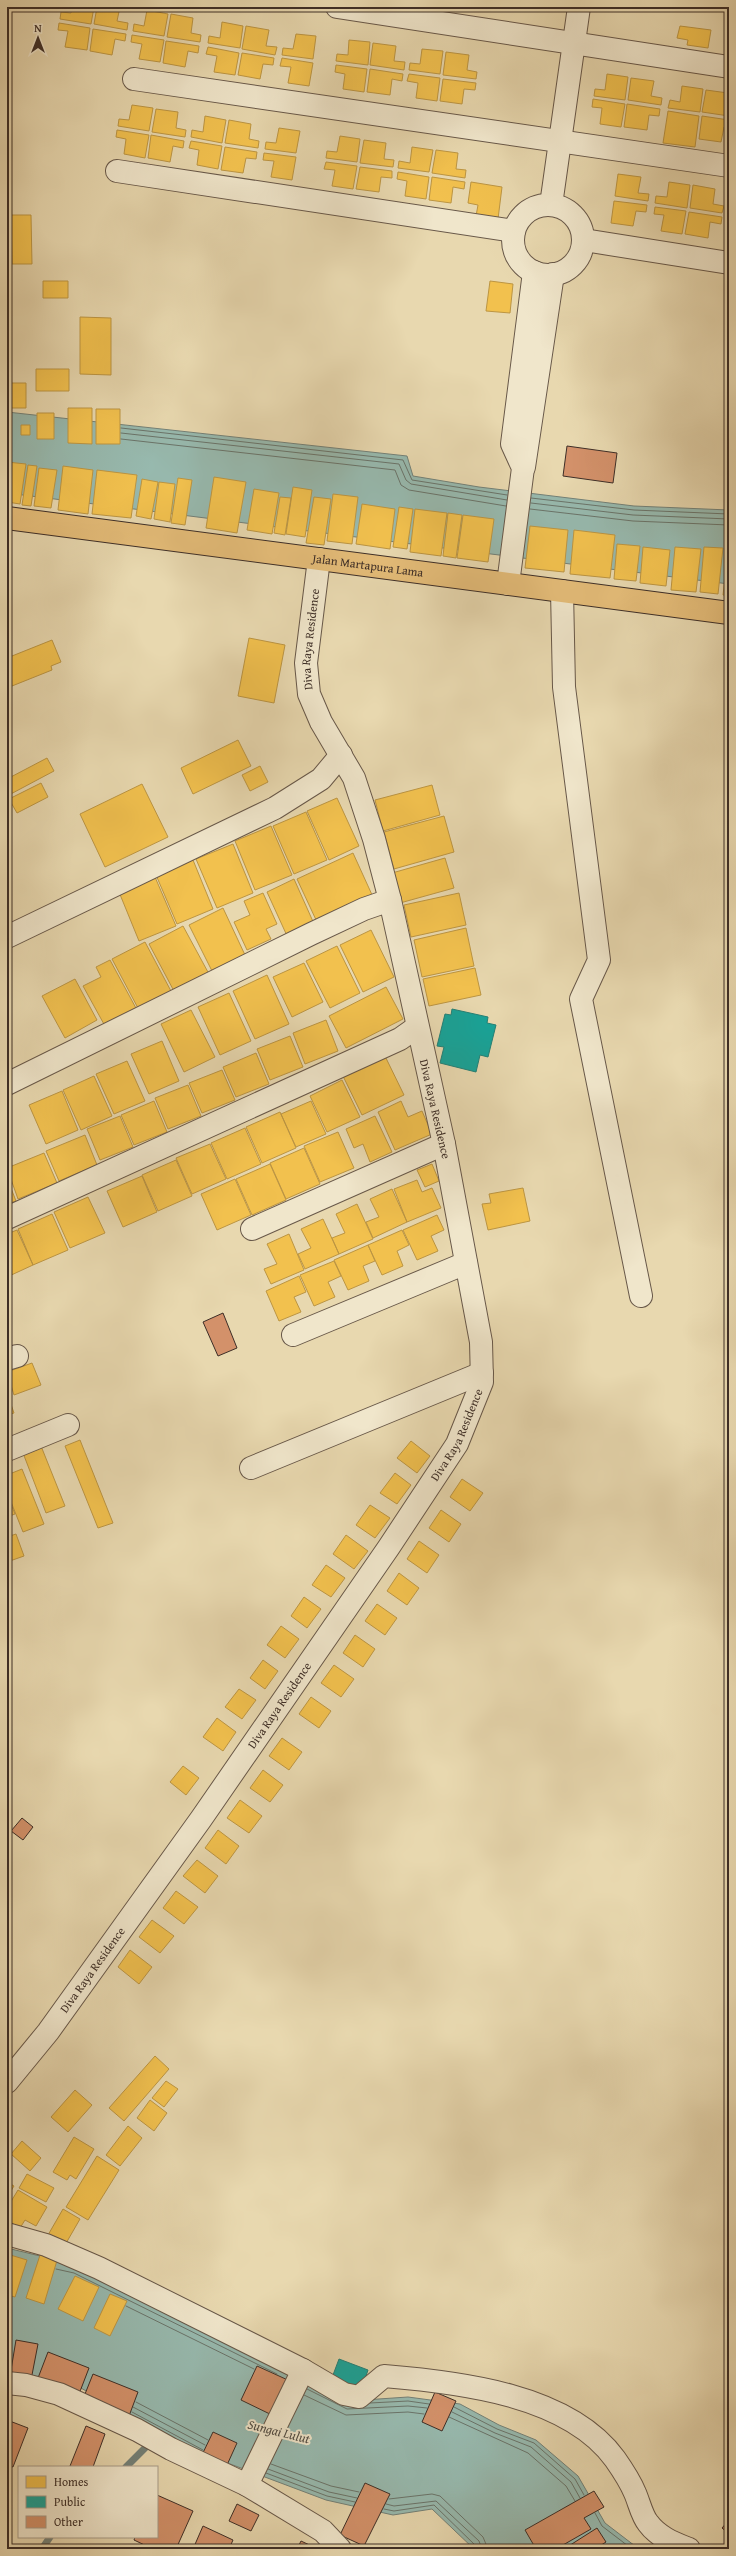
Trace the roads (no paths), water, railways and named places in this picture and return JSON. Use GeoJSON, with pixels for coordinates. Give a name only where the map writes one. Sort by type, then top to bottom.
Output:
{"type":"FeatureCollection","features":[{"type":"Feature","properties":{"kind":"main road","name":"Jalan Martapura Lama"},"geometry":{"type":"LineString","coordinates":[[7,518],[729,613]]}},
{"type":"Feature","properties":{"kind":"street"},"geometry":{"type":"LineString","coordinates":[[337,7],[729,67]]}},
{"type":"Feature","properties":{"kind":"street"},"geometry":{"type":"LineString","coordinates":[[551,205],[579,7]]}},
{"type":"Feature","properties":{"kind":"street"},"geometry":{"type":"LineString","coordinates":[[134,79],[729,166]]}},
{"type":"Feature","properties":{"kind":"street"},"geometry":{"type":"LineString","coordinates":[[117,171],[514,231]]}},
{"type":"Feature","properties":{"kind":"street"},"geometry":{"type":"LineString","coordinates":[[551,205],[572,214],[579,223],[584,240],[579,257],[572,266],[544,273],[520,262],[515,251],[514,231],[525,214],[532,208],[551,205]]}},
{"type":"Feature","properties":{"kind":"street"},"geometry":{"type":"LineString","coordinates":[[584,240],[729,263]]}},
{"type":"Feature","properties":{"kind":"street"},"geometry":{"type":"LineString","coordinates":[[508,584],[523,471],[544,273]]}},
{"type":"Feature","properties":{"kind":"street","name":"Diva Raya Residence"},"geometry":{"type":"LineString","coordinates":[[7,2082],[48,2032],[187,1838],[389,1547],[457,1444],[482,1382],[481,1342],[444,1144],[390,900],[374,839],[354,778],[321,722],[308,694],[306,663],[319,559]]}},
{"type":"Feature","properties":{"kind":"street"},"geometry":{"type":"LineString","coordinates":[[562,591],[564,687],[598,960],[581,999],[641,1296]]}},
{"type":"Feature","properties":{"kind":"street"},"geometry":{"type":"LineString","coordinates":[[7,938],[275,808],[321,779],[340,755]]}},
{"type":"Feature","properties":{"kind":"street"},"geometry":{"type":"LineString","coordinates":[[7,1084],[311,934],[364,909],[390,900]]}},
{"type":"Feature","properties":{"kind":"street"},"geometry":{"type":"LineString","coordinates":[[7,1218],[400,1038],[417,1026]]}},
{"type":"Feature","properties":{"kind":"street"},"geometry":{"type":"LineString","coordinates":[[252,1229],[444,1144]]}},
{"type":"Feature","properties":{"kind":"street"},"geometry":{"type":"LineString","coordinates":[[293,1335],[466,1263]]}},
{"type":"Feature","properties":{"kind":"street"},"geometry":{"type":"LineString","coordinates":[[251,1468],[482,1373]]}},
{"type":"Feature","properties":{"kind":"street"},"geometry":{"type":"LineString","coordinates":[[7,1450],[68,1426]]}},
{"type":"Feature","properties":{"kind":"street"},"geometry":{"type":"LineString","coordinates":[[7,2234],[46,2245],[99,2268],[344,2394],[359,2397],[384,2376],[448,2382],[525,2400],[562,2416],[597,2440],[615,2458],[634,2490],[648,2523],[668,2541],[689,2549]]}},
{"type":"Feature","properties":{"kind":"street"},"geometry":{"type":"LineString","coordinates":[[248,2482],[302,2372]]}},
{"type":"Feature","properties":{"kind":"street"},"geometry":{"type":"LineString","coordinates":[[7,2383],[26,2385],[59,2394],[137,2430],[171,2450],[248,2482],[323,2531],[340,2549]]}},
{"type":"Feature","properties":{"kind":"water"},"geometry":{"type":"Polygon","coordinates":[[[7,412],[407,456],[413,476],[479,487],[634,506],[729,510],[729,584],[7,493],[7,412]]]}},
{"type":"Feature","properties":{"kind":"water","name":"Sungai Lulut"},"geometry":{"type":"Polygon","coordinates":[[[7,2248],[77,2265],[349,2401],[408,2397],[460,2404],[499,2425],[536,2440],[578,2476],[605,2523],[639,2549],[474,2549],[432,2509],[393,2515],[326,2500],[193,2450],[79,2387],[7,2374],[7,2248]]]}},
{"type":"Feature","properties":{"kind":"waterway"},"geometry":{"type":"LineString","coordinates":[[127,2466],[145,2448],[149,2440]]}},
{"type":"Feature","properties":{"kind":"waterway"},"geometry":{"type":"LineString","coordinates":[[42,2549],[49,2538]]}}]}
